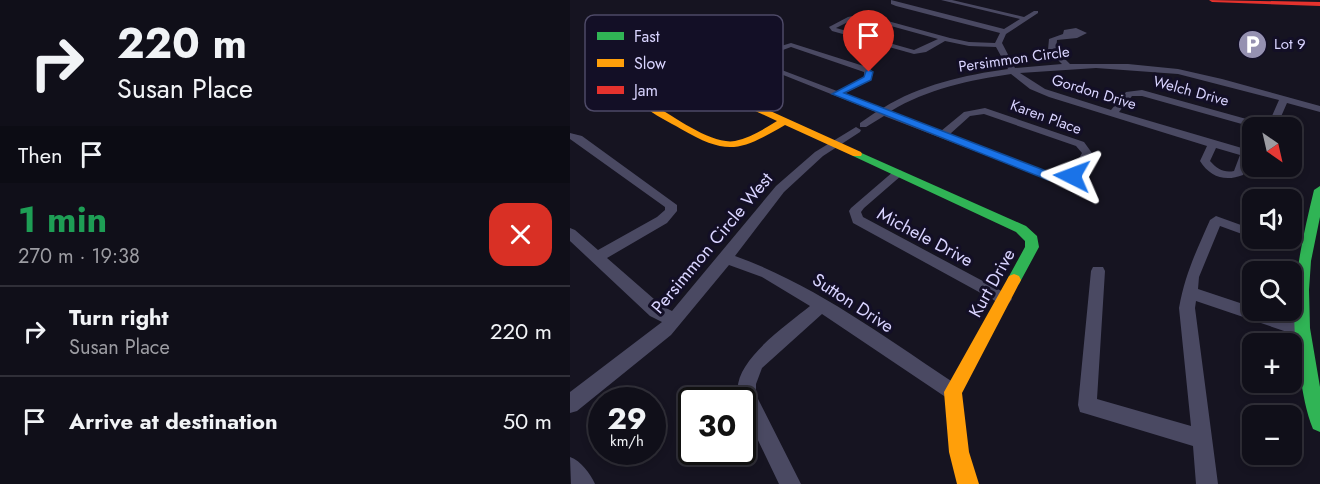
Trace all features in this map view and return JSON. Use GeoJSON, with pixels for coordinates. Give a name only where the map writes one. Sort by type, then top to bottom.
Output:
{"type":"FeatureCollection","features":[{"type":"Feature","properties":{"kind":"main road"},"geometry":{"type":"LineString","coordinates":[[1212,0],[1320,4]]}},
{"type":"Feature","properties":{"kind":"main road","name":"Kurt Drive"},"geometry":{"type":"LineString","coordinates":[[657,111],[718,146],[726,147],[739,144],[785,121]]}},
{"type":"Feature","properties":{"kind":"main road","name":"Kurt Drive"},"geometry":{"type":"LineString","coordinates":[[763,111],[1028,233],[1032,239],[1032,248],[953,392]]}},
{"type":"Feature","properties":{"kind":"main road"},"geometry":{"type":"LineString","coordinates":[[1320,190],[1301,298],[1302,330],[1308,373],[1320,422]]}},
{"type":"Feature","properties":{"kind":"main road"},"geometry":{"type":"LineString","coordinates":[[953,392],[959,452],[969,484]]}},
{"type":"Feature","properties":{"kind":"street"},"geometry":{"type":"LineString","coordinates":[[894,0],[894,4],[1006,32]]}},
{"type":"Feature","properties":{"kind":"street"},"geometry":{"type":"LineString","coordinates":[[944,0],[1026,19]]}},
{"type":"Feature","properties":{"kind":"street"},"geometry":{"type":"LineString","coordinates":[[944,39],[914,52],[834,30],[832,27],[850,18],[862,16],[944,39],[969,44],[999,45],[999,38],[1036,12]]}},
{"type":"Feature","properties":{"kind":"street"},"geometry":{"type":"LineString","coordinates":[[1067,34],[1054,38],[1051,45],[1052,50],[1069,67]]}},
{"type":"Feature","properties":{"kind":"street","name":"Karen Place"},"geometry":{"type":"LineString","coordinates":[[783,48],[791,45],[869,72],[868,78],[837,94]]}},
{"type":"Feature","properties":{"kind":"street","name":"Gordon Drive"},"geometry":{"type":"LineString","coordinates":[[999,45],[1012,72],[1033,88],[1242,152]]}},
{"type":"Feature","properties":{"kind":"street","name":"Persimmon Circle"},"geometry":{"type":"LineString","coordinates":[[860,128],[902,101],[948,84],[1012,72],[1101,65],[1142,68],[1320,109]]}},
{"type":"Feature","properties":{"kind":"street","name":"Karen Place"},"geometry":{"type":"LineString","coordinates":[[783,73],[942,135],[1052,177],[1072,176],[1078,171],[1087,153],[1080,144],[985,111],[967,114],[942,135]]}},
{"type":"Feature","properties":{"kind":"street","name":"Welch Drive"},"geometry":{"type":"LineString","coordinates":[[1113,114],[1129,94],[1142,93],[1242,120]]}},
{"type":"Feature","properties":{"kind":"street"},"geometry":{"type":"LineString","coordinates":[[1276,117],[1283,102]]}},
{"type":"Feature","properties":{"kind":"street","name":"Persimmon Circle"},"geometry":{"type":"LineString","coordinates":[[1283,102],[1320,116]]}},
{"type":"Feature","properties":{"kind":"street","name":"Persimmon Circle West"},"geometry":{"type":"LineString","coordinates":[[570,404],[635,355],[674,320],[780,189],[802,167],[860,128]]}},
{"type":"Feature","properties":{"kind":"street"},"geometry":{"type":"LineString","coordinates":[[570,136],[578,138],[671,205],[671,211],[662,219],[597,257]]}},
{"type":"Feature","properties":{"kind":"street"},"geometry":{"type":"LineString","coordinates":[[1213,144],[1205,161],[1208,166],[1230,176],[1239,173],[1242,167]]}},
{"type":"Feature","properties":{"kind":"street","name":"Michele Drive"},"geometry":{"type":"LineString","coordinates":[[898,173],[860,205],[855,211],[858,220],[1004,299]]}},
{"type":"Feature","properties":{"kind":"street"},"geometry":{"type":"LineString","coordinates":[[1207,484],[1187,308],[1188,292],[1216,220],[1242,230]]}},
{"type":"Feature","properties":{"kind":"street"},"geometry":{"type":"LineString","coordinates":[[570,233],[656,311],[674,320]]}},
{"type":"Feature","properties":{"kind":"street","name":"Sutton Drive"},"geometry":{"type":"LineString","coordinates":[[726,258],[767,273],[821,305],[953,392]]}},
{"type":"Feature","properties":{"kind":"street"},"geometry":{"type":"LineString","coordinates":[[1098,271],[1087,405],[1202,439]]}},
{"type":"Feature","properties":{"kind":"street"},"geometry":{"type":"LineString","coordinates":[[1188,292],[1302,330]]}},
{"type":"Feature","properties":{"kind":"street"},"geometry":{"type":"LineString","coordinates":[[790,484],[747,396],[747,384],[756,363],[821,305]]}},
{"type":"Feature","properties":{"kind":"street"},"geometry":{"type":"LineString","coordinates":[[570,467],[584,484]]}},
{"type":"Feature","properties":{"kind":"traffic: fast"},"geometry":{"type":"LineString","coordinates":[[857,154],[1021,229],[1032,239],[1032,247],[1014,280]]}},
{"type":"Feature","properties":{"kind":"traffic: fast"},"geometry":{"type":"LineString","coordinates":[[1320,190],[1304,261],[1301,290],[1304,347],[1320,422]]}},
{"type":"Feature","properties":{"kind":"traffic: slow"},"geometry":{"type":"LineString","coordinates":[[658,111],[712,141],[729,145],[751,139],[785,121]]}},
{"type":"Feature","properties":{"kind":"traffic: slow"},"geometry":{"type":"LineString","coordinates":[[763,111],[785,121]]}},
{"type":"Feature","properties":{"kind":"traffic: slow"},"geometry":{"type":"LineString","coordinates":[[785,121],[857,154]]}},
{"type":"Feature","properties":{"kind":"traffic: slow"},"geometry":{"type":"LineString","coordinates":[[968,484],[959,452],[953,392],[1014,280]]}},
{"type":"Feature","properties":{"kind":"traffic: jam"},"geometry":{"type":"LineString","coordinates":[[1212,0],[1320,4]]}},
{"type":"Feature","properties":{"kind":"place","name":"Lot 9"},"geometry":{"type":"Point","coordinates":[1253,44]}},
{"type":"Feature","properties":{"kind":"route"},"geometry":{"type":"LineString","coordinates":[[869,72],[868,78],[837,94],[1052,177],[1072,176]]}}]}
